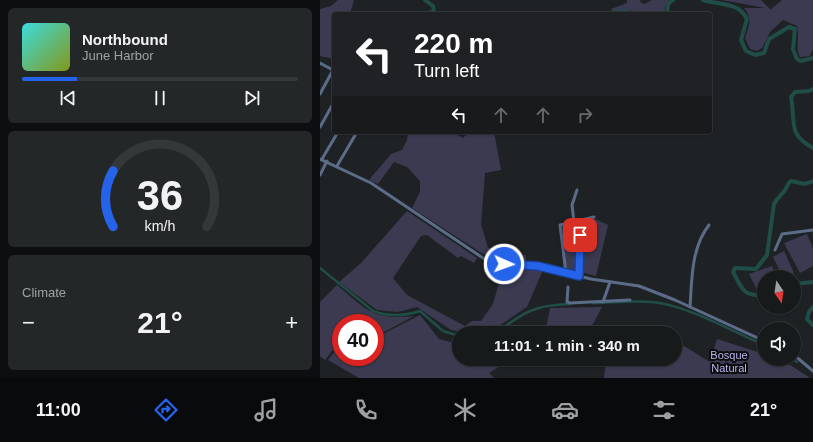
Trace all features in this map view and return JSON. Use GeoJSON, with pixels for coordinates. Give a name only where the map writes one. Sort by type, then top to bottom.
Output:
{"type":"FeatureCollection","features":[{"type":"Feature","properties":{"kind":"street"},"geometry":{"type":"LineString","coordinates":[[320,63],[332,69]]}},
{"type":"Feature","properties":{"kind":"street"},"geometry":{"type":"LineString","coordinates":[[320,94],[332,72]]}},
{"type":"Feature","properties":{"kind":"street"},"geometry":{"type":"LineString","coordinates":[[320,127],[332,109]]}},
{"type":"Feature","properties":{"kind":"street"},"geometry":{"type":"LineString","coordinates":[[337,134],[321,159],[371,183],[486,260],[504,264],[538,266],[579,276],[651,290],[757,338]]}},
{"type":"Feature","properties":{"kind":"street"},"geometry":{"type":"LineString","coordinates":[[337,166],[356,134]]}},
{"type":"Feature","properties":{"kind":"street"},"geometry":{"type":"LineString","coordinates":[[320,174],[327,161]]}},
{"type":"Feature","properties":{"kind":"street"},"geometry":{"type":"LineString","coordinates":[[574,222],[572,205],[577,190]]}},
{"type":"Feature","properties":{"kind":"street"},"geometry":{"type":"LineString","coordinates":[[566,273],[560,225],[594,217]]}},
{"type":"Feature","properties":{"kind":"street"},"geometry":{"type":"LineString","coordinates":[[579,276],[580,221]]}},
{"type":"Feature","properties":{"kind":"street"},"geometry":{"type":"LineString","coordinates":[[690,307],[692,272],[696,251],[699,240],[709,225]]}},
{"type":"Feature","properties":{"kind":"street"},"geometry":{"type":"LineString","coordinates":[[775,250],[782,234],[813,230]]}},
{"type":"Feature","properties":{"kind":"street"},"geometry":{"type":"LineString","coordinates":[[603,302],[610,282]]}},
{"type":"Feature","properties":{"kind":"street"},"geometry":{"type":"LineString","coordinates":[[568,288],[567,302],[630,300]]}},
{"type":"Feature","properties":{"kind":"street"},"geometry":{"type":"LineString","coordinates":[[801,361],[813,371]]}},
{"type":"Feature","properties":{"kind":"green space"},"geometry":{"type":"Polygon","coordinates":[[[338,0],[354,0],[351,12],[332,12],[332,59],[320,56],[320,9],[331,6],[338,0]]]}},
{"type":"Feature","properties":{"kind":"green space"},"geometry":{"type":"Polygon","coordinates":[[[627,0],[640,0],[641,3],[645,4],[652,0],[669,0],[664,12],[612,11],[611,9],[627,3],[627,0]]]}},
{"type":"Feature","properties":{"kind":"green space"},"geometry":{"type":"Polygon","coordinates":[[[722,0],[761,0],[771,10],[782,0],[813,0],[813,49],[810,56],[800,57],[798,50],[797,26],[783,20],[770,32],[762,48],[757,51],[750,49],[745,38],[749,26],[749,16],[744,8],[765,8],[722,0]]]}},
{"type":"Feature","properties":{"kind":"green space"},"geometry":{"type":"Polygon","coordinates":[[[408,134],[453,134],[463,138],[467,134],[494,134],[501,170],[485,173],[481,224],[488,248],[526,255],[526,262],[503,262],[483,254],[412,208],[420,192],[420,181],[407,167],[394,162],[378,184],[369,180],[391,154],[402,150],[408,134]]]}},
{"type":"Feature","properties":{"kind":"green space"},"geometry":{"type":"Polygon","coordinates":[[[407,211],[477,258],[474,263],[461,256],[458,258],[427,235],[421,236],[393,278],[407,295],[465,326],[452,326],[451,330],[417,307],[398,312],[377,310],[339,282],[361,263],[407,211]]]}},
{"type":"Feature","properties":{"kind":"green space"},"geometry":{"type":"Polygon","coordinates":[[[593,218],[608,225],[596,276],[564,268],[559,225],[593,218]]]}},
{"type":"Feature","properties":{"kind":"green space"},"geometry":{"type":"Polygon","coordinates":[[[807,234],[813,248],[813,266],[801,272],[801,270],[798,270],[784,243],[807,234]]]}},
{"type":"Feature","properties":{"kind":"green space"},"geometry":{"type":"Polygon","coordinates":[[[784,251],[793,270],[780,270],[773,257],[784,251]]]}},
{"type":"Feature","properties":{"kind":"green space"},"geometry":{"type":"Polygon","coordinates":[[[772,266],[774,270],[760,270],[772,266]]]}},
{"type":"Feature","properties":{"kind":"green space"},"geometry":{"type":"Polygon","coordinates":[[[499,267],[543,270],[527,307],[499,326],[465,326],[472,321],[481,321],[493,304],[500,279],[495,274],[499,267]]]}},
{"type":"Feature","properties":{"kind":"green space"},"geometry":{"type":"Polygon","coordinates":[[[757,271],[757,288],[756,288],[749,274],[757,271]]]}},
{"type":"Feature","properties":{"kind":"green space"},"geometry":{"type":"Polygon","coordinates":[[[337,285],[364,307],[376,314],[332,314],[332,351],[325,360],[320,356],[320,302],[337,285]]]}},
{"type":"Feature","properties":{"kind":"green space"},"geometry":{"type":"Polygon","coordinates":[[[602,307],[593,324],[590,326],[546,326],[550,308],[602,307]]]}},
{"type":"Feature","properties":{"kind":"green space"},"geometry":{"type":"Polygon","coordinates":[[[420,315],[439,339],[452,342],[452,366],[500,366],[489,373],[494,378],[359,378],[338,366],[384,366],[384,333],[420,315]]]}},
{"type":"Feature","properties":{"kind":"green space"},"geometry":{"type":"Polygon","coordinates":[[[384,316],[400,317],[414,316],[384,332],[384,316]]]}},
{"type":"Feature","properties":{"kind":"green space","name":"Bosque Natural"},"geometry":{"type":"Polygon","coordinates":[[[717,339],[757,352],[757,366],[792,366],[810,378],[604,378],[605,366],[682,366],[682,347],[684,346],[710,362],[717,339]]]}},
{"type":"Feature","properties":{"kind":"green space"},"geometry":{"type":"Polygon","coordinates":[[[332,355],[332,362],[328,360],[332,355]]]}},
{"type":"Feature","properties":{"kind":"waterway"},"geometry":{"type":"LineString","coordinates":[[425,0],[433,6],[434,11],[431,12]]}},
{"type":"Feature","properties":{"kind":"waterway"},"geometry":{"type":"LineString","coordinates":[[667,12],[668,4],[673,0]]}},
{"type":"Feature","properties":{"kind":"waterway"},"geometry":{"type":"LineString","coordinates":[[703,0],[734,7],[744,14],[747,19],[741,40],[746,51],[755,55],[764,53],[769,39],[789,27],[795,29],[793,49],[797,59],[801,61],[813,58]]}},
{"type":"Feature","properties":{"kind":"waterway"},"geometry":{"type":"LineString","coordinates":[[617,12],[628,12]]}},
{"type":"Feature","properties":{"kind":"waterway"},"geometry":{"type":"LineString","coordinates":[[813,89],[809,91],[795,92],[791,97],[794,127],[796,132],[799,138],[813,148]]}},
{"type":"Feature","properties":{"kind":"waterway"},"geometry":{"type":"LineString","coordinates":[[757,295],[747,293],[741,287],[733,272],[735,268],[756,269],[767,255],[774,204],[789,183],[791,181],[805,184],[813,181]]}},
{"type":"Feature","properties":{"kind":"waterway"},"geometry":{"type":"LineString","coordinates":[[320,268],[373,311],[396,315],[420,311],[443,331],[452,334]]}},
{"type":"Feature","properties":{"kind":"waterway"},"geometry":{"type":"LineString","coordinates":[[801,283],[813,282]]}},
{"type":"Feature","properties":{"kind":"waterway"},"geometry":{"type":"LineString","coordinates":[[593,303],[637,301],[666,304],[709,319],[757,342]]}},
{"type":"Feature","properties":{"kind":"waterway"},"geometry":{"type":"LineString","coordinates":[[506,326],[522,315],[538,308],[570,304]]}},
{"type":"Feature","properties":{"kind":"waterway"},"geometry":{"type":"LineString","coordinates":[[813,307],[809,312],[807,319],[813,325]]}},
{"type":"Feature","properties":{"kind":"route"},"geometry":{"type":"LineString","coordinates":[[504,264],[538,266],[579,276],[580,235]]}}]}
